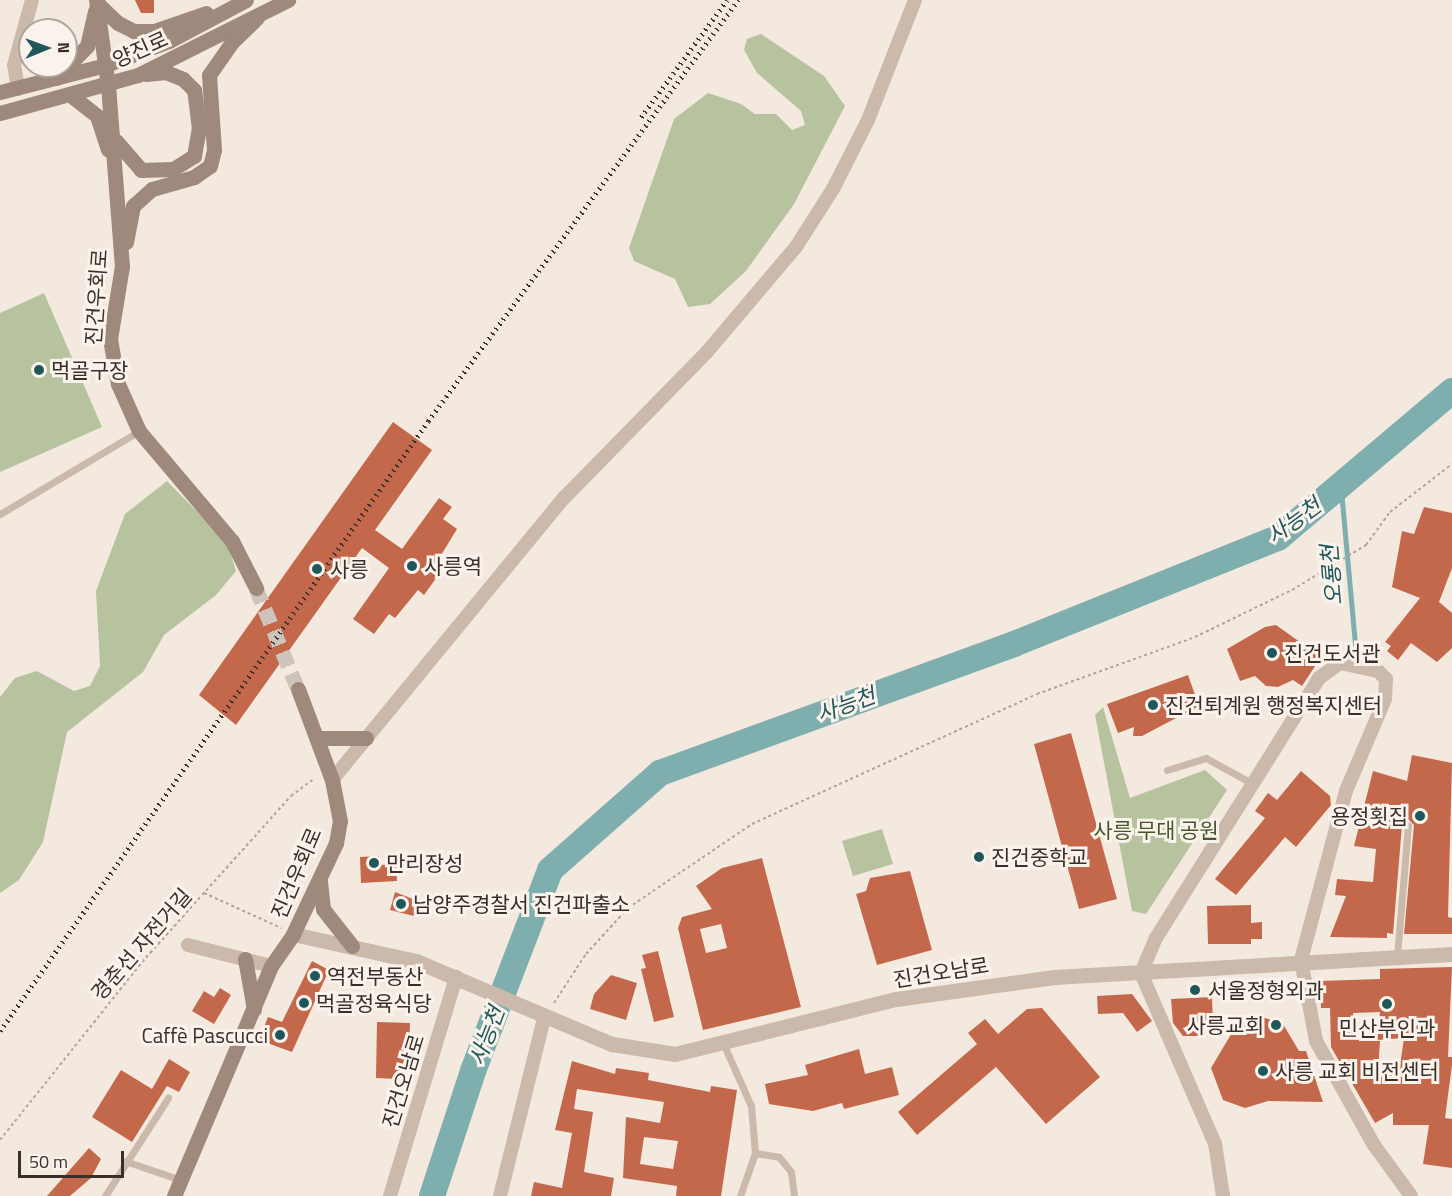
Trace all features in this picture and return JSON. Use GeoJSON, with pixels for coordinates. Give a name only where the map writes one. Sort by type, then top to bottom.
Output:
{"type":"FeatureCollection","features":[{"type":"Feature","properties":{"kind":"main road","name":"양진로"},"geometry":{"type":"LineString","coordinates":[[78,72],[106,65],[169,41],[246,0]]}},
{"type":"Feature","properties":{"kind":"main road","name":"양진로"},"geometry":{"type":"LineString","coordinates":[[0,114],[74,97],[138,75],[257,18],[288,0]]}},
{"type":"Feature","properties":{"kind":"main road"},"geometry":{"type":"LineString","coordinates":[[96,1],[117,24],[134,32],[224,12]]}},
{"type":"Feature","properties":{"kind":"main road"},"geometry":{"type":"LineString","coordinates":[[78,55],[87,46],[96,1]]}},
{"type":"Feature","properties":{"kind":"main road","name":"진건우회로"},"geometry":{"type":"LineString","coordinates":[[96,1],[106,65],[113,135],[122,266],[110,339],[118,384],[139,431],[232,541],[256,588]]}},
{"type":"Feature","properties":{"kind":"main road"},"geometry":{"type":"LineString","coordinates":[[122,266],[132,206],[152,189],[194,177],[210,166],[213,150],[209,75],[232,42],[257,18]]}},
{"type":"Feature","properties":{"kind":"main road"},"geometry":{"type":"LineString","coordinates":[[113,135],[124,155],[141,170],[173,169],[188,163],[198,147],[194,90],[183,79],[166,72],[138,75]]}},
{"type":"Feature","properties":{"kind":"main road","name":"양진로"},"geometry":{"type":"LineString","coordinates":[[0,92],[56,78]]}},
{"type":"Feature","properties":{"kind":"main road"},"geometry":{"type":"LineString","coordinates":[[74,97],[97,116],[116,176]]}},
{"type":"Feature","properties":{"kind":"main road","name":"진건우회로"},"geometry":{"type":"LineString","coordinates":[[174,1196],[271,966],[293,934],[320,880],[340,821],[332,780],[320,738],[298,689]]}},
{"type":"Feature","properties":{"kind":"main road"},"geometry":{"type":"LineString","coordinates":[[320,738],[366,738]]}},
{"type":"Feature","properties":{"kind":"main road"},"geometry":{"type":"LineString","coordinates":[[320,880],[323,909],[352,946]]}},
{"type":"Feature","properties":{"kind":"main road"},"geometry":{"type":"LineString","coordinates":[[245,959],[254,1010]]}},
{"type":"Feature","properties":{"kind":"street"},"geometry":{"type":"LineString","coordinates":[[18,89],[14,66],[32,0]]}},
{"type":"Feature","properties":{"kind":"street"},"geometry":{"type":"LineString","coordinates":[[332,780],[564,498],[706,353],[796,247],[833,189],[868,120],[915,0]]}},
{"type":"Feature","properties":{"kind":"street"},"geometry":{"type":"LineString","coordinates":[[1223,1196],[1215,1144],[1141,973],[1156,938],[1256,785],[1319,678],[1340,663],[1370,669],[1386,679],[1385,699],[1346,791],[1301,960],[1316,1041],[1374,1145],[1412,1196]]}},
{"type":"Feature","properties":{"kind":"street","name":"진건오남로"},"geometry":{"type":"LineString","coordinates":[[293,934],[416,961],[539,1016],[612,1044],[675,1054],[896,999],[1054,977],[1141,973],[1301,960],[1452,954]]}},
{"type":"Feature","properties":{"kind":"street"},"geometry":{"type":"LineString","coordinates":[[188,945],[271,966]]}},
{"type":"Feature","properties":{"kind":"street","name":"진건오남로"},"geometry":{"type":"LineString","coordinates":[[390,1196],[460,979]]}},
{"type":"Feature","properties":{"kind":"street"},"geometry":{"type":"LineString","coordinates":[[500,1196],[539,1016]]}},
{"type":"Feature","properties":{"kind":"lane"},"geometry":{"type":"LineString","coordinates":[[0,514],[139,431]]}},
{"type":"Feature","properties":{"kind":"lane"},"geometry":{"type":"LineString","coordinates":[[1167,770],[1206,758],[1256,785]]}},
{"type":"Feature","properties":{"kind":"lane"},"geometry":{"type":"LineString","coordinates":[[1397,956],[1408,825]]}},
{"type":"Feature","properties":{"kind":"lane"},"geometry":{"type":"LineString","coordinates":[[723,1043],[751,1106],[755,1153],[740,1196]]}},
{"type":"Feature","properties":{"kind":"lane"},"geometry":{"type":"LineString","coordinates":[[105,1196],[125,1161],[168,1098]]}},
{"type":"Feature","properties":{"kind":"lane"},"geometry":{"type":"LineString","coordinates":[[755,1153],[779,1157],[791,1172],[794,1196]]}},
{"type":"Feature","properties":{"kind":"lane"},"geometry":{"type":"LineString","coordinates":[[125,1161],[181,1180]]}},
{"type":"Feature","properties":{"kind":"path"},"geometry":{"type":"LineString","coordinates":[[539,1016],[586,954],[628,908],[752,824],[1037,694],[1195,636],[1358,550],[1390,512],[1452,464]]}},
{"type":"Feature","properties":{"kind":"path","name":"경춘선 자전거길"},"geometry":{"type":"LineString","coordinates":[[0,1140],[142,962],[291,796],[315,778]]}},
{"type":"Feature","properties":{"kind":"path"},"geometry":{"type":"LineString","coordinates":[[204,893],[293,934]]}},
{"type":"Feature","properties":{"kind":"green space"},"geometry":{"type":"Polygon","coordinates":[[[761,34],[824,76],[845,106],[794,204],[746,271],[710,304],[688,307],[675,279],[634,261],[629,248],[674,119],[708,93],[741,104],[755,114],[776,114],[792,130],[805,125],[801,111],[757,73],[744,50],[747,39],[761,34]]]}},
{"type":"Feature","properties":{"kind":"green space","name":"먹골구장"},"geometry":{"type":"Polygon","coordinates":[[[44,293],[102,427],[0,472],[0,313],[44,293]]]}},
{"type":"Feature","properties":{"kind":"green space"},"geometry":{"type":"Polygon","coordinates":[[[167,481],[227,542],[236,571],[216,595],[164,635],[143,672],[67,732],[43,842],[19,880],[0,893],[0,697],[15,678],[37,671],[74,691],[90,686],[100,666],[96,591],[125,514],[167,481]]]}},
{"type":"Feature","properties":{"kind":"green space","name":"사릉 무대 공원"},"geometry":{"type":"Polygon","coordinates":[[[1103,707],[1130,798],[1205,770],[1227,790],[1146,914],[1132,911],[1095,715],[1103,707]]]}},
{"type":"Feature","properties":{"kind":"green space"},"geometry":{"type":"Polygon","coordinates":[[[882,829],[893,864],[853,876],[842,841],[882,829]]]}},
{"type":"Feature","properties":{"kind":"building"},"geometry":{"type":"Polygon","coordinates":[[[135,0],[154,0],[154,13],[141,13],[135,0]]]}},
{"type":"Feature","properties":{"kind":"building"},"geometry":{"type":"Polygon","coordinates":[[[393,422],[432,450],[375,530],[402,549],[439,498],[452,507],[443,519],[457,529],[435,565],[442,570],[424,595],[418,590],[395,618],[389,614],[374,634],[353,619],[389,568],[362,548],[236,725],[199,695],[393,422]]]}},
{"type":"Feature","properties":{"kind":"building"},"geometry":{"type":"Polygon","coordinates":[[[1424,507],[1452,513],[1452,568],[1439,602],[1452,613],[1452,648],[1437,662],[1411,643],[1398,660],[1387,651],[1391,646],[1385,642],[1420,598],[1392,587],[1402,531],[1414,534],[1424,507]]]}},
{"type":"Feature","properties":{"kind":"building","name":"진건도서관"},"geometry":{"type":"Polygon","coordinates":[[[1276,625],[1321,657],[1302,686],[1293,680],[1278,687],[1266,686],[1255,676],[1240,681],[1227,649],[1265,627],[1276,625]]]}},
{"type":"Feature","properties":{"kind":"building","name":"진건퇴계원 행정복지센터"},"geometry":{"type":"Polygon","coordinates":[[[1188,675],[1199,706],[1142,736],[1133,736],[1134,727],[1118,733],[1107,704],[1188,675]]]}},
{"type":"Feature","properties":{"kind":"building"},"geometry":{"type":"Polygon","coordinates":[[[1071,733],[1117,899],[1079,909],[1034,744],[1071,733]]]}},
{"type":"Feature","properties":{"kind":"building"},"geometry":{"type":"Polygon","coordinates":[[[1412,755],[1452,763],[1448,917],[1452,918],[1452,934],[1404,934],[1414,825],[1408,819],[1402,825],[1393,934],[1387,933],[1387,938],[1330,937],[1346,896],[1335,895],[1337,879],[1373,882],[1376,849],[1354,846],[1373,771],[1407,781],[1412,755]]]}},
{"type":"Feature","properties":{"kind":"building"},"geometry":{"type":"Polygon","coordinates":[[[1301,771],[1330,796],[1331,805],[1296,847],[1285,837],[1236,895],[1215,879],[1265,818],[1255,811],[1268,793],[1277,800],[1301,771]]]}},
{"type":"Feature","properties":{"kind":"building"},"geometry":{"type":"Polygon","coordinates":[[[379,856],[380,865],[396,864],[397,881],[361,883],[360,857],[379,856]]]}},
{"type":"Feature","properties":{"kind":"building"},"geometry":{"type":"Polygon","coordinates":[[[762,858],[801,1007],[703,1030],[678,928],[682,917],[712,909],[696,886],[722,868],[762,858]],[[721,924],[700,929],[706,953],[727,948],[721,924]]]}},
{"type":"Feature","properties":{"kind":"building"},"geometry":{"type":"Polygon","coordinates":[[[910,871],[932,950],[877,965],[856,894],[866,891],[870,878],[910,871]]]}},
{"type":"Feature","properties":{"kind":"building"},"geometry":{"type":"Polygon","coordinates":[[[395,892],[418,901],[414,916],[390,910],[395,892]]]}},
{"type":"Feature","properties":{"kind":"building"},"geometry":{"type":"Polygon","coordinates":[[[1251,905],[1251,923],[1262,922],[1262,939],[1251,939],[1251,944],[1208,944],[1207,906],[1251,905]]]}},
{"type":"Feature","properties":{"kind":"building"},"geometry":{"type":"Polygon","coordinates":[[[658,951],[674,1017],[654,1022],[641,969],[646,968],[642,955],[658,951]]]}},
{"type":"Feature","properties":{"kind":"building"},"geometry":{"type":"Polygon","coordinates":[[[312,961],[329,970],[292,1052],[259,1040],[268,1017],[282,1022],[312,961]]]}},
{"type":"Feature","properties":{"kind":"building"},"geometry":{"type":"Polygon","coordinates":[[[1452,967],[1448,1057],[1452,1057],[1452,1065],[1445,1118],[1452,1119],[1452,1168],[1423,1164],[1429,1125],[1393,1125],[1393,1113],[1375,1123],[1331,1047],[1330,1008],[1321,1008],[1320,981],[1380,979],[1380,969],[1452,967]],[[1380,1012],[1353,1013],[1354,1039],[1380,1041],[1378,1071],[1399,1073],[1404,1038],[1377,1040],[1380,1012]]]}},
{"type":"Feature","properties":{"kind":"building"},"geometry":{"type":"Polygon","coordinates":[[[611,975],[637,983],[626,1020],[590,1009],[594,994],[611,975]]]}},
{"type":"Feature","properties":{"kind":"building"},"geometry":{"type":"Polygon","coordinates":[[[220,988],[231,995],[214,1024],[192,1011],[204,991],[214,997],[220,988]]]}},
{"type":"Feature","properties":{"kind":"building"},"geometry":{"type":"Polygon","coordinates":[[[1132,994],[1152,1021],[1137,1032],[1123,1013],[1098,1014],[1097,996],[1132,994]]]}},
{"type":"Feature","properties":{"kind":"building"},"geometry":{"type":"Polygon","coordinates":[[[1212,997],[1213,1024],[1203,1025],[1201,1036],[1183,1036],[1173,1023],[1171,999],[1212,997]]]}},
{"type":"Feature","properties":{"kind":"building"},"geometry":{"type":"Polygon","coordinates":[[[1042,1008],[1100,1077],[1046,1124],[996,1067],[917,1135],[898,1112],[977,1044],[968,1033],[985,1019],[998,1034],[1027,1009],[1042,1008]]]}},
{"type":"Feature","properties":{"kind":"building","name":"사릉 교회 비전센터"},"geometry":{"type":"Polygon","coordinates":[[[1262,1017],[1283,1024],[1299,1051],[1306,1051],[1323,1102],[1268,1101],[1245,1108],[1223,1100],[1211,1068],[1233,1031],[1262,1017]]]}},
{"type":"Feature","properties":{"kind":"building"},"geometry":{"type":"Polygon","coordinates":[[[377,1022],[410,1023],[409,1045],[398,1079],[376,1078],[377,1022]]]}},
{"type":"Feature","properties":{"kind":"building"},"geometry":{"type":"Polygon","coordinates":[[[859,1049],[865,1074],[892,1067],[899,1095],[844,1109],[842,1103],[813,1111],[769,1104],[765,1084],[808,1075],[805,1065],[859,1049]]]}},
{"type":"Feature","properties":{"kind":"building"},"geometry":{"type":"Polygon","coordinates":[[[169,1059],[190,1072],[179,1092],[167,1086],[132,1142],[92,1117],[121,1070],[152,1089],[169,1059]]]}},
{"type":"Feature","properties":{"kind":"building"},"geometry":{"type":"Polygon","coordinates":[[[572,1061],[615,1074],[616,1068],[649,1073],[648,1080],[710,1092],[711,1086],[737,1090],[721,1196],[676,1196],[677,1186],[623,1178],[626,1117],[660,1123],[664,1102],[577,1089],[574,1109],[593,1112],[584,1172],[614,1178],[611,1196],[531,1196],[534,1182],[562,1188],[572,1133],[555,1130],[572,1061]],[[644,1137],[640,1164],[673,1169],[678,1141],[644,1137]]]}},
{"type":"Feature","properties":{"kind":"building"},"geometry":{"type":"Polygon","coordinates":[[[89,1148],[101,1159],[91,1178],[70,1196],[47,1196],[89,1148]]]}},
{"type":"Feature","properties":{"kind":"waterway","name":"사능천"},"geometry":{"type":"LineString","coordinates":[[432,1196],[473,1071],[550,870],[660,773],[1014,644],[1278,538],[1452,391]]}},
{"type":"Feature","properties":{"kind":"waterway","name":"오룡천"},"geometry":{"type":"LineString","coordinates":[[1341,485],[1357,662]]}},
{"type":"Feature","properties":{"kind":"tunnel"},"geometry":{"type":"LineString","coordinates":[[256,588],[298,689]]}},
{"type":"Feature","properties":{"kind":"railway"},"geometry":{"type":"LineString","coordinates":[[641,117],[727,0]]}},
{"type":"Feature","properties":{"kind":"railway"},"geometry":{"type":"LineString","coordinates":[[0,1031],[428,421],[738,0]]}},
{"type":"Feature","properties":{"kind":"place","name":"먹골구장"},"geometry":{"type":"Point","coordinates":[39,370]}},
{"type":"Feature","properties":{"kind":"place","name":"사릉역"},"geometry":{"type":"Point","coordinates":[412,566]}},
{"type":"Feature","properties":{"kind":"place","name":"사릉"},"geometry":{"type":"Point","coordinates":[317,569]}},
{"type":"Feature","properties":{"kind":"place","name":"진건도서관"},"geometry":{"type":"Point","coordinates":[1272,653]}},
{"type":"Feature","properties":{"kind":"place","name":"진건퇴계원 행정복지센터"},"geometry":{"type":"Point","coordinates":[1153,705]}},
{"type":"Feature","properties":{"kind":"place","name":"용정횟집"},"geometry":{"type":"Point","coordinates":[1420,816]}},
{"type":"Feature","properties":{"kind":"place","name":"진건중학교"},"geometry":{"type":"Point","coordinates":[979,857]}},
{"type":"Feature","properties":{"kind":"place","name":"만리장성"},"geometry":{"type":"Point","coordinates":[374,863]}},
{"type":"Feature","properties":{"kind":"place","name":"남양주경찰서 진건파출소"},"geometry":{"type":"Point","coordinates":[401,904]}},
{"type":"Feature","properties":{"kind":"place","name":"역전부동산"},"geometry":{"type":"Point","coordinates":[315,976]}},
{"type":"Feature","properties":{"kind":"place","name":"서울정형외과"},"geometry":{"type":"Point","coordinates":[1195,990]}},
{"type":"Feature","properties":{"kind":"place","name":"먹골정육식당"},"geometry":{"type":"Point","coordinates":[304,1003]}},
{"type":"Feature","properties":{"kind":"place","name":"민산부인과"},"geometry":{"type":"Point","coordinates":[1387,1004]}},
{"type":"Feature","properties":{"kind":"place","name":"사릉교회"},"geometry":{"type":"Point","coordinates":[1276,1025]}},
{"type":"Feature","properties":{"kind":"place","name":"Caffè Pascucci"},"geometry":{"type":"Point","coordinates":[280,1035]}},
{"type":"Feature","properties":{"kind":"place","name":"사릉 교회 비전센터"},"geometry":{"type":"Point","coordinates":[1263,1071]}}]}
